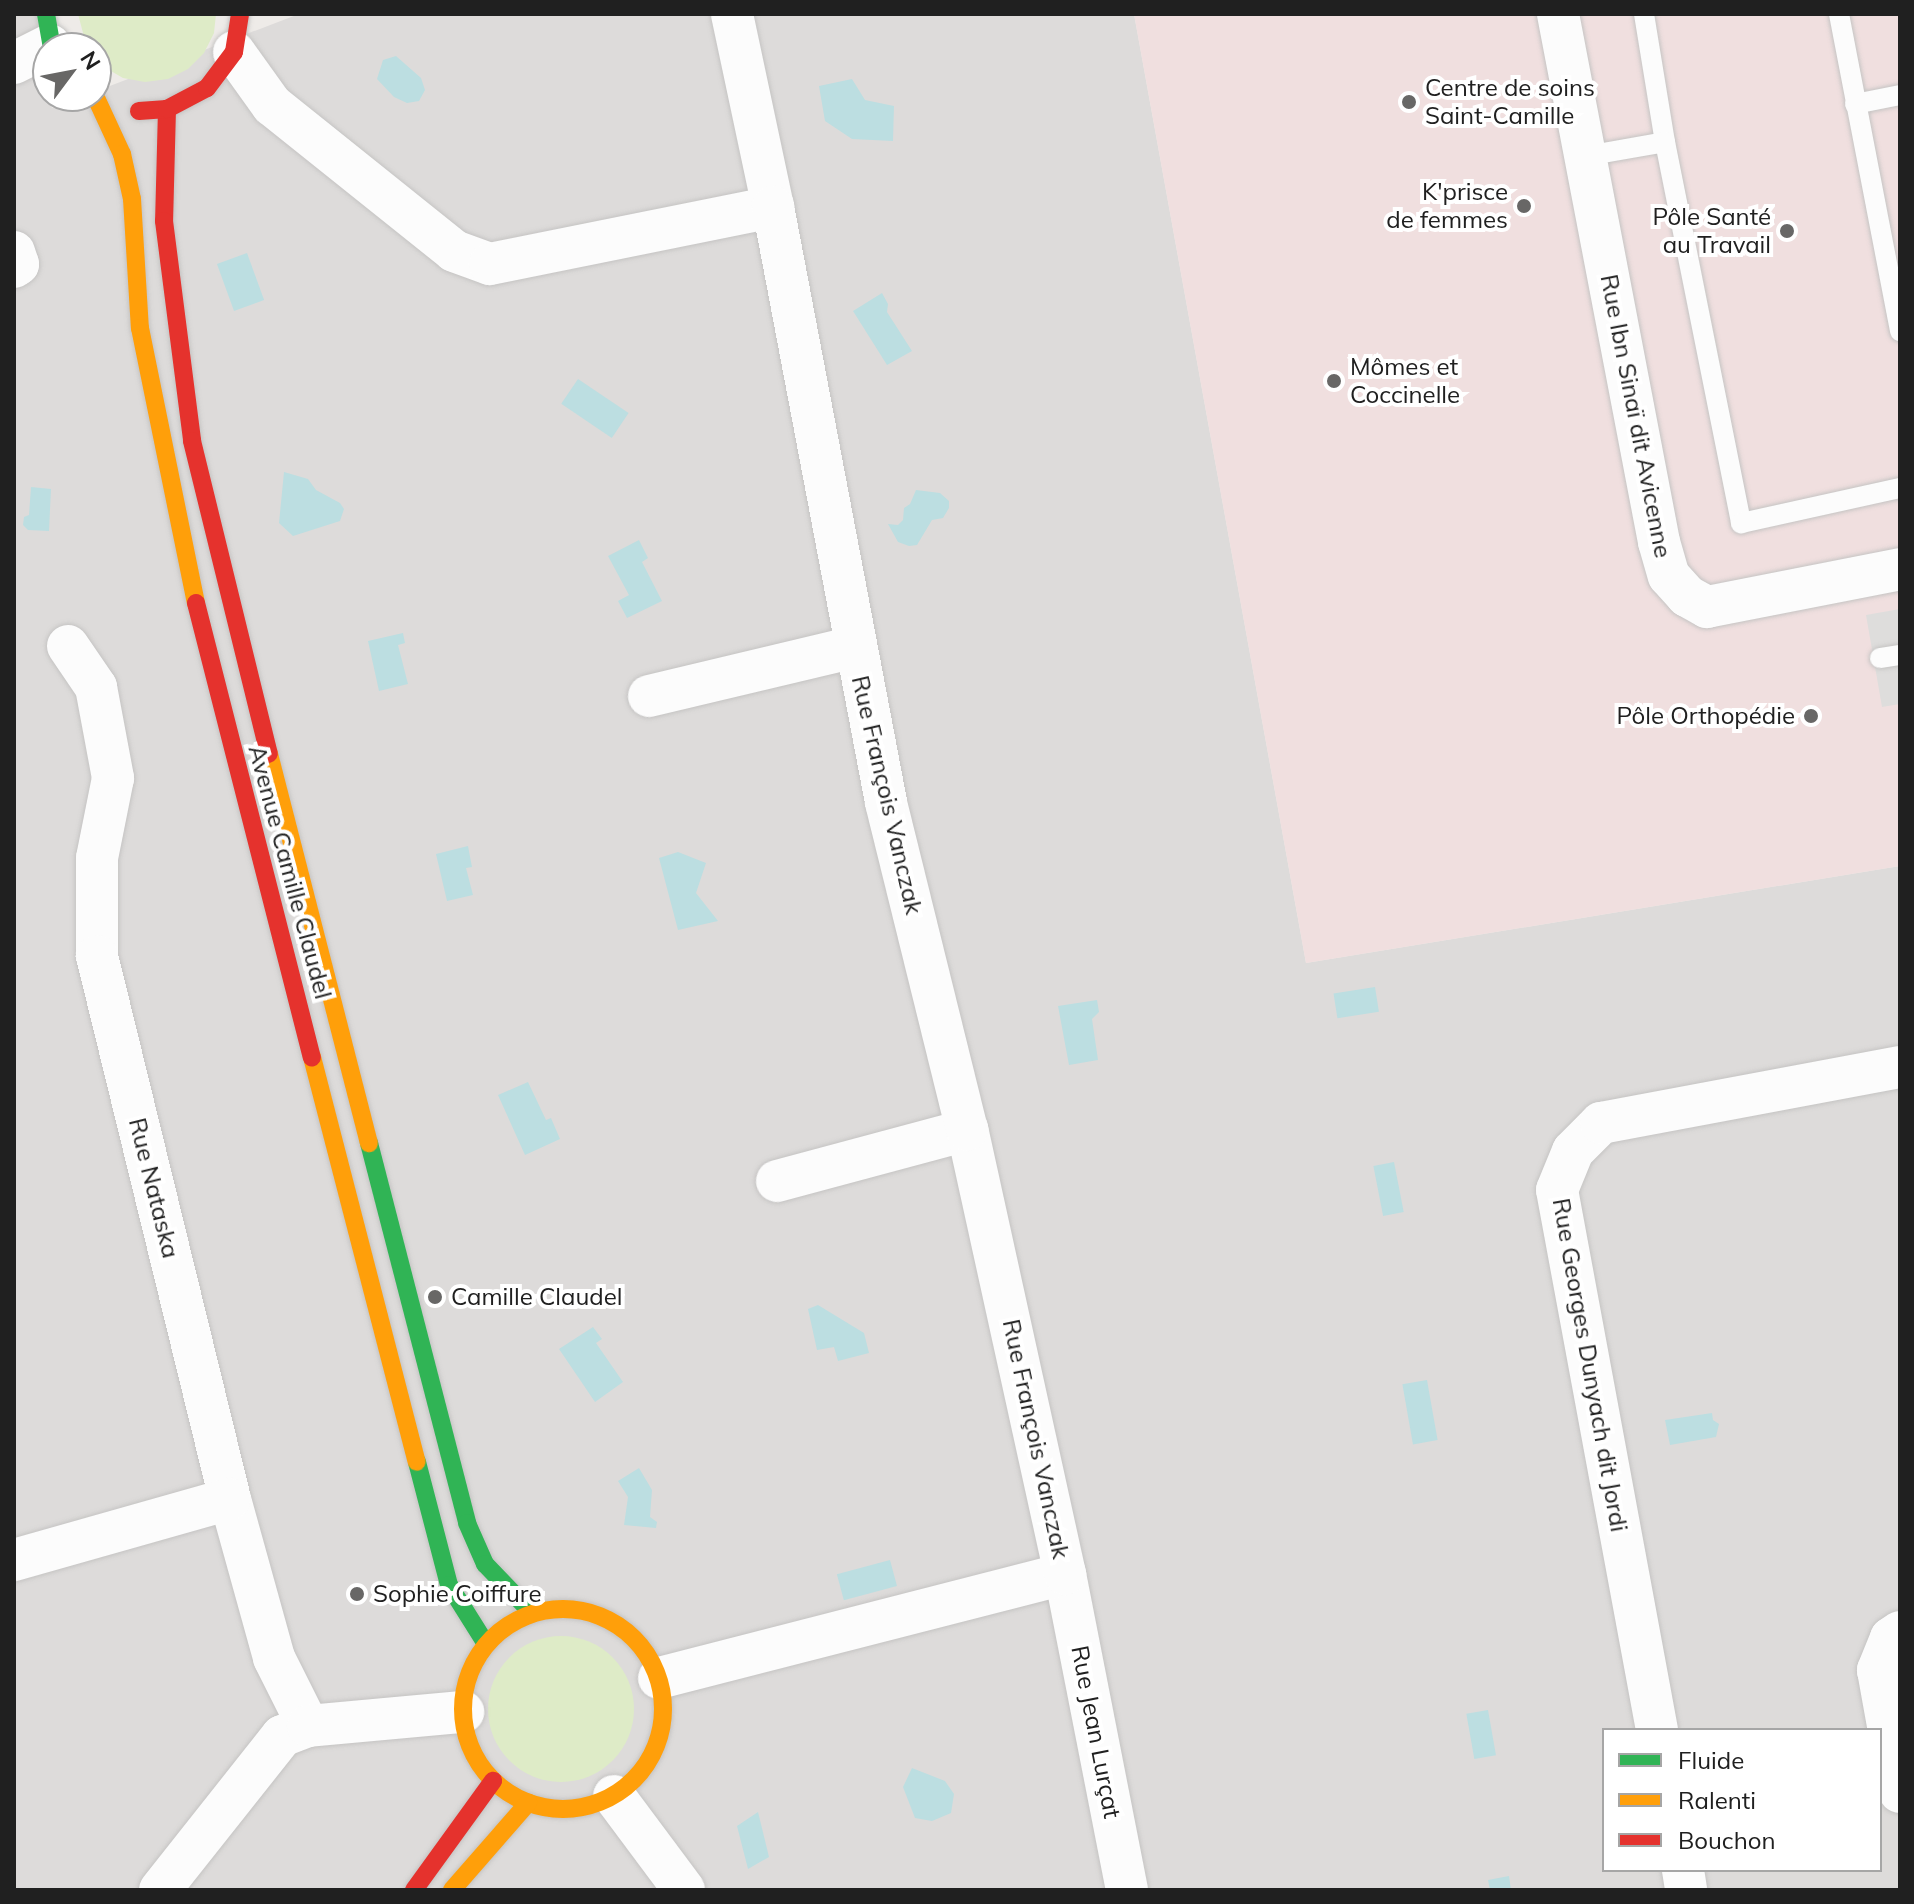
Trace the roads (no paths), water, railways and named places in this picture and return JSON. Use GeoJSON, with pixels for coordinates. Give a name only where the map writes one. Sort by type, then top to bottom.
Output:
{"type":"FeatureCollection","features":[{"type":"Feature","properties":{"kind":"main road"},"geometry":{"type":"LineString","coordinates":[[112,106],[120,109],[167,109],[207,88],[241,27]]}},
{"type":"Feature","properties":{"kind":"main road","name":"Avenue Camille Claudel"},"geometry":{"type":"LineString","coordinates":[[167,109],[164,221],[172,302],[196,456],[467,1523],[485,1564],[532,1613]]}},
{"type":"Feature","properties":{"kind":"main road","name":"Avenue Camille Claudel"},"geometry":{"type":"LineString","coordinates":[[101,112],[122,154],[132,199],[140,328],[191,581],[232,749],[449,1585],[486,1644]]}},
{"type":"Feature","properties":{"kind":"main road"},"geometry":{"type":"LineString","coordinates":[[558,1608],[584,1610],[609,1619],[631,1634],[648,1654],[659,1678],[663,1723],[657,1745],[632,1782],[614,1796],[572,1809],[528,1803],[493,1781],[477,1761],[467,1737],[463,1712],[468,1676],[486,1644],[507,1625],[532,1613],[558,1608]]}},
{"type":"Feature","properties":{"kind":"main road"},"geometry":{"type":"LineString","coordinates":[[414,1890],[493,1781]]}},
{"type":"Feature","properties":{"kind":"main road"},"geometry":{"type":"LineString","coordinates":[[452,1890],[528,1803]]}},
{"type":"Feature","properties":{"kind":"street","name":"Rue François Vanczak"},"geometry":{"type":"LineString","coordinates":[[659,1678],[1065,1574],[967,1130],[886,802],[854,647],[827,482],[732,14]]}},
{"type":"Feature","properties":{"kind":"street","name":"Rue Ibn Sinaï dit Avicenne"},"geometry":{"type":"LineString","coordinates":[[1558,14],[1659,542],[1669,576],[1687,596],[1707,607],[1900,569]]}},
{"type":"Feature","properties":{"kind":"street"},"geometry":{"type":"LineString","coordinates":[[241,27],[272,105]]}},
{"type":"Feature","properties":{"kind":"street"},"geometry":{"type":"LineString","coordinates":[[207,88],[272,105],[454,251],[490,264],[773,207]]}},
{"type":"Feature","properties":{"kind":"street"},"geometry":{"type":"LineString","coordinates":[[14,252],[18,264],[14,267]]}},
{"type":"Feature","properties":{"kind":"street","name":"Rue Nataska"},"geometry":{"type":"LineString","coordinates":[[68,646],[96,687],[113,778],[97,858],[97,956],[230,1499],[274,1658],[308,1726]]}},
{"type":"Feature","properties":{"kind":"street","name":"Rue François Vanczak"},"geometry":{"type":"LineString","coordinates":[[649,696],[854,647]]}},
{"type":"Feature","properties":{"kind":"street","name":"Rue Georges Dunyach dit Jordi"},"geometry":{"type":"LineString","coordinates":[[1657,1728],[1557,1190],[1573,1151],[1601,1123],[1900,1067]]}},
{"type":"Feature","properties":{"kind":"street"},"geometry":{"type":"LineString","coordinates":[[777,1181],[967,1130]]}},
{"type":"Feature","properties":{"kind":"street"},"geometry":{"type":"LineString","coordinates":[[14,1560],[230,1499]]}},
{"type":"Feature","properties":{"kind":"street","name":"Rue Jean Lurçat"},"geometry":{"type":"LineString","coordinates":[[1065,1574],[1127,1890]]}},
{"type":"Feature","properties":{"kind":"street"},"geometry":{"type":"LineString","coordinates":[[1900,1632],[1891,1638],[1878,1670],[1900,1792]]}},
{"type":"Feature","properties":{"kind":"street"},"geometry":{"type":"LineString","coordinates":[[160,1890],[282,1736],[308,1726],[463,1712]]}},
{"type":"Feature","properties":{"kind":"street"},"geometry":{"type":"LineString","coordinates":[[614,1796],[684,1890]]}},
{"type":"Feature","properties":{"kind":"lane"},"geometry":{"type":"LineString","coordinates":[[1644,14],[1665,142],[1741,523],[1900,488]]}},
{"type":"Feature","properties":{"kind":"lane"},"geometry":{"type":"LineString","coordinates":[[1839,14],[1900,331]]}},
{"type":"Feature","properties":{"kind":"lane"},"geometry":{"type":"LineString","coordinates":[[1855,104],[1900,95]]}},
{"type":"Feature","properties":{"kind":"lane"},"geometry":{"type":"LineString","coordinates":[[1586,156],[1665,142]]}},
{"type":"Feature","properties":{"kind":"water"},"geometry":{"type":"Polygon","coordinates":[[[396,56],[421,78],[425,90],[419,101],[407,103],[394,97],[377,79],[383,60],[396,56]]]}},
{"type":"Feature","properties":{"kind":"water"},"geometry":{"type":"Polygon","coordinates":[[[852,79],[865,100],[894,106],[893,141],[852,139],[825,121],[819,86],[852,79]]]}},
{"type":"Feature","properties":{"kind":"water"},"geometry":{"type":"Polygon","coordinates":[[[247,253],[264,300],[234,311],[217,264],[247,253]]]}},
{"type":"Feature","properties":{"kind":"water"},"geometry":{"type":"Polygon","coordinates":[[[882,293],[888,304],[887,312],[912,351],[887,365],[853,311],[882,293]]]}},
{"type":"Feature","properties":{"kind":"water"},"geometry":{"type":"Polygon","coordinates":[[[578,379],[629,413],[612,438],[561,404],[578,379]]]}},
{"type":"Feature","properties":{"kind":"water"},"geometry":{"type":"Polygon","coordinates":[[[284,472],[308,479],[316,490],[340,503],[344,509],[340,521],[293,536],[279,523],[284,472]]]}},
{"type":"Feature","properties":{"kind":"water"},"geometry":{"type":"Polygon","coordinates":[[[31,487],[51,489],[49,531],[28,530],[23,525],[24,517],[29,515],[31,487]]]}},
{"type":"Feature","properties":{"kind":"water"},"geometry":{"type":"Polygon","coordinates":[[[916,490],[940,493],[949,501],[949,508],[943,518],[932,520],[917,545],[909,546],[898,542],[888,524],[898,525],[903,520],[904,508],[910,504],[916,490]]]}},
{"type":"Feature","properties":{"kind":"water"},"geometry":{"type":"Polygon","coordinates":[[[639,540],[648,558],[642,562],[662,601],[627,618],[618,601],[629,595],[608,556],[639,540]]]}},
{"type":"Feature","properties":{"kind":"water"},"geometry":{"type":"Polygon","coordinates":[[[403,633],[405,643],[398,645],[408,684],[379,691],[368,641],[403,633]]]}},
{"type":"Feature","properties":{"kind":"water"},"geometry":{"type":"Polygon","coordinates":[[[468,846],[472,867],[466,868],[473,895],[447,901],[436,854],[468,846]]]}},
{"type":"Feature","properties":{"kind":"water"},"geometry":{"type":"Polygon","coordinates":[[[678,852],[706,863],[696,893],[718,921],[678,930],[659,858],[678,852]]]}},
{"type":"Feature","properties":{"kind":"water"},"geometry":{"type":"Polygon","coordinates":[[[1375,987],[1379,1012],[1337,1018],[1334,994],[1375,987]]]}},
{"type":"Feature","properties":{"kind":"water"},"geometry":{"type":"Polygon","coordinates":[[[1097,1000],[1099,1012],[1092,1019],[1098,1060],[1069,1065],[1058,1006],[1097,1000]]]}},
{"type":"Feature","properties":{"kind":"water"},"geometry":{"type":"Polygon","coordinates":[[[528,1082],[546,1120],[551,1118],[560,1139],[525,1155],[498,1095],[528,1082]]]}},
{"type":"Feature","properties":{"kind":"water"},"geometry":{"type":"Polygon","coordinates":[[[1394,1162],[1404,1212],[1383,1216],[1373,1166],[1394,1162]]]}},
{"type":"Feature","properties":{"kind":"water"},"geometry":{"type":"Polygon","coordinates":[[[818,1305],[864,1333],[869,1353],[838,1361],[834,1347],[817,1350],[808,1309],[818,1305]]]}},
{"type":"Feature","properties":{"kind":"water"},"geometry":{"type":"Polygon","coordinates":[[[593,1327],[602,1339],[596,1343],[623,1382],[595,1402],[559,1349],[593,1327]]]}},
{"type":"Feature","properties":{"kind":"water"},"geometry":{"type":"Polygon","coordinates":[[[1427,1380],[1438,1440],[1413,1444],[1402,1384],[1427,1380]]]}},
{"type":"Feature","properties":{"kind":"water"},"geometry":{"type":"Polygon","coordinates":[[[1712,1413],[1713,1420],[1719,1424],[1716,1437],[1670,1445],[1665,1420],[1712,1413]]]}},
{"type":"Feature","properties":{"kind":"water"},"geometry":{"type":"Polygon","coordinates":[[[639,1468],[652,1490],[650,1517],[657,1522],[656,1528],[624,1525],[628,1497],[618,1481],[639,1468]]]}},
{"type":"Feature","properties":{"kind":"water"},"geometry":{"type":"Polygon","coordinates":[[[890,1560],[897,1586],[844,1600],[837,1574],[890,1560]]]}},
{"type":"Feature","properties":{"kind":"water"},"geometry":{"type":"Polygon","coordinates":[[[1488,1710],[1496,1755],[1474,1759],[1466,1714],[1488,1710]]]}},
{"type":"Feature","properties":{"kind":"water"},"geometry":{"type":"Polygon","coordinates":[[[912,1768],[945,1781],[954,1794],[951,1813],[932,1821],[915,1818],[903,1787],[912,1768]]]}},
{"type":"Feature","properties":{"kind":"water"},"geometry":{"type":"Polygon","coordinates":[[[758,1812],[769,1857],[748,1869],[737,1826],[758,1812]]]}},
{"type":"Feature","properties":{"kind":"water"},"geometry":{"type":"Polygon","coordinates":[[[1509,1876],[1511,1890],[1490,1890],[1488,1880],[1509,1876]]]}},
{"type":"Feature","properties":{"kind":"place","name":"Centre de soins Saint-Camille"},"geometry":{"type":"Point","coordinates":[1409,102]}},
{"type":"Feature","properties":{"kind":"place","name":"K'prisce de femmes"},"geometry":{"type":"Point","coordinates":[1524,206]}},
{"type":"Feature","properties":{"kind":"place","name":"Pôle Santé au Travail"},"geometry":{"type":"Point","coordinates":[1787,231]}},
{"type":"Feature","properties":{"kind":"place","name":"Mômes et Coccinelle"},"geometry":{"type":"Point","coordinates":[1334,381]}},
{"type":"Feature","properties":{"kind":"place","name":"Pôle Orthopédie"},"geometry":{"type":"Point","coordinates":[1811,716]}},
{"type":"Feature","properties":{"kind":"place","name":"Camille Claudel"},"geometry":{"type":"Point","coordinates":[435,1297]}},
{"type":"Feature","properties":{"kind":"place","name":"Sophie Coiffure"},"geometry":{"type":"Point","coordinates":[357,1594]}}]}
